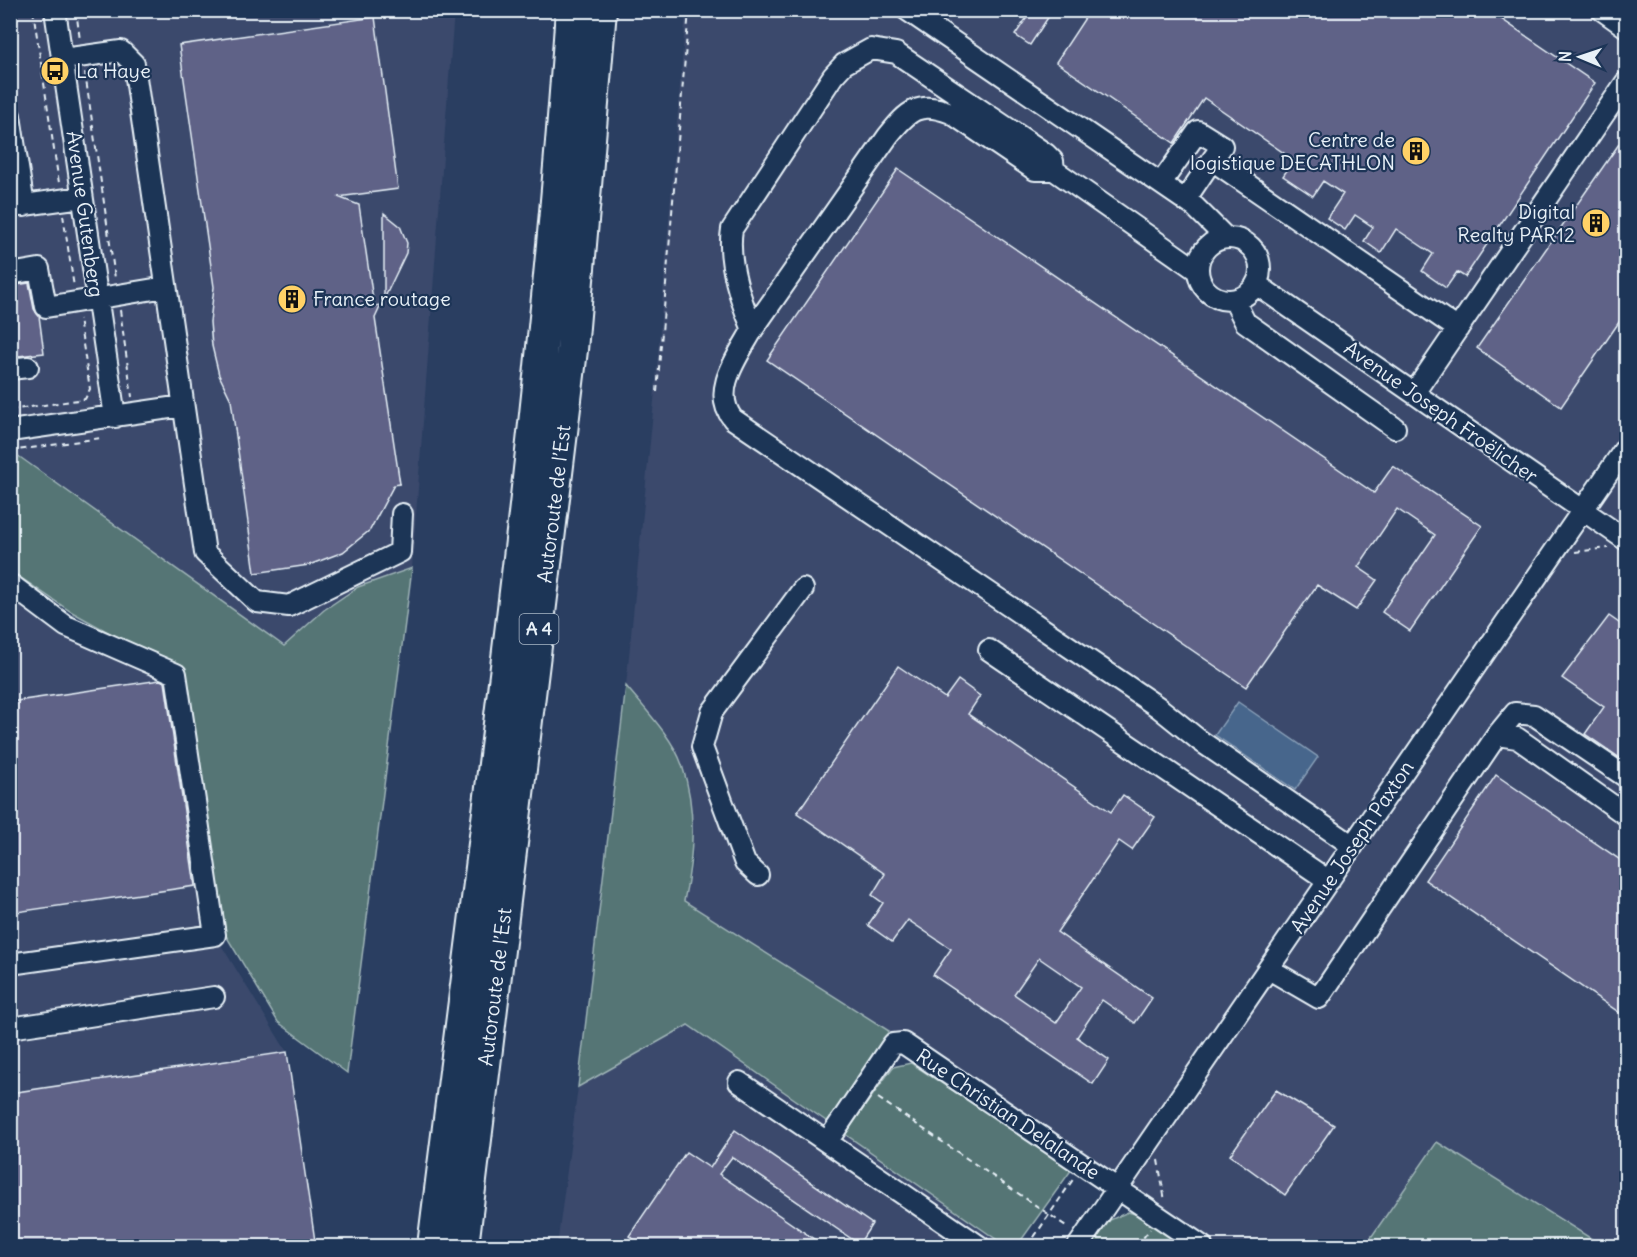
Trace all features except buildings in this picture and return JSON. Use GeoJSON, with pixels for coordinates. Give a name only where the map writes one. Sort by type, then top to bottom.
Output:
{"type":"FeatureCollection","features":[{"type":"Feature","properties":{"kind":"highway","name":"Autoroute de l’Est"},"geometry":{"type":"LineString","coordinates":[[433,1246],[538,378],[571,10]]}},
{"type":"Feature","properties":{"kind":"highway","name":"Autoroute de l’Est"},"geometry":{"type":"LineString","coordinates":[[463,1246],[572,350],[601,10]]}},
{"type":"Feature","properties":{"kind":"street","name":"Avenue Gutenberg"},"geometry":{"type":"LineString","coordinates":[[55,10],[115,417]]}},
{"type":"Feature","properties":{"kind":"street"},"geometry":{"type":"LineString","coordinates":[[907,10],[1185,200],[1226,238],[1245,242],[1258,256],[1260,266],[1256,284],[1243,297],[1234,300],[1214,297],[1206,290],[1198,271],[1198,261],[1208,245],[1226,238]]}},
{"type":"Feature","properties":{"kind":"street"},"geometry":{"type":"LineString","coordinates":[[1602,10],[1626,27]]}},
{"type":"Feature","properties":{"kind":"street"},"geometry":{"type":"LineString","coordinates":[[753,329],[745,312],[733,268],[729,247],[732,229],[833,76],[858,54],[871,49],[896,53],[1046,154],[1053,161],[1054,170]]}},
{"type":"Feature","properties":{"kind":"street"},"geometry":{"type":"LineString","coordinates":[[63,59],[121,51],[134,64],[205,553],[257,602],[289,606],[400,552],[402,514]]}},
{"type":"Feature","properties":{"kind":"street"},"geometry":{"type":"LineString","coordinates":[[1414,393],[1626,82]]}},
{"type":"Feature","properties":{"kind":"street"},"geometry":{"type":"LineString","coordinates":[[1198,271],[1054,170],[1035,170],[951,113],[936,107],[921,107],[900,121],[888,136],[753,329],[725,381],[724,399],[727,412],[733,419],[1158,707],[1199,740],[1353,846]]}},
{"type":"Feature","properties":{"kind":"street"},"geometry":{"type":"LineString","coordinates":[[10,116],[17,207],[82,197]]}},
{"type":"Feature","properties":{"kind":"street"},"geometry":{"type":"LineString","coordinates":[[1161,183],[1198,130],[1222,146],[1185,200]]}},
{"type":"Feature","properties":{"kind":"street"},"geometry":{"type":"LineString","coordinates":[[1212,160],[1458,329]]}},
{"type":"Feature","properties":{"kind":"street"},"geometry":{"type":"LineString","coordinates":[[10,274],[39,269],[46,307],[166,287]]}},
{"type":"Feature","properties":{"kind":"street","name":"Avenue Joseph Froëlicher"},"geometry":{"type":"LineString","coordinates":[[1256,284],[1583,510],[1621,543]]}},
{"type":"Feature","properties":{"kind":"street"},"geometry":{"type":"LineString","coordinates":[[1234,300],[1245,322],[1395,428]]}},
{"type":"Feature","properties":{"kind":"street"},"geometry":{"type":"LineString","coordinates":[[10,431],[183,406]]}},
{"type":"Feature","properties":{"kind":"street","name":"Avenue Joseph Paxton"},"geometry":{"type":"LineString","coordinates":[[1078,1246],[1626,447]]}},
{"type":"Feature","properties":{"kind":"street"},"geometry":{"type":"LineString","coordinates":[[10,584],[66,626],[176,674],[215,935],[10,964]]}},
{"type":"Feature","properties":{"kind":"street"},"geometry":{"type":"LineString","coordinates":[[758,875],[745,863],[702,747],[712,712],[802,589]]}},
{"type":"Feature","properties":{"kind":"street"},"geometry":{"type":"LineString","coordinates":[[989,650],[1329,881]]}},
{"type":"Feature","properties":{"kind":"street"},"geometry":{"type":"LineString","coordinates":[[1269,969],[1319,998],[1497,735],[1515,713],[1534,715],[1626,777]]}},
{"type":"Feature","properties":{"kind":"street"},"geometry":{"type":"LineString","coordinates":[[1497,735],[1517,738],[1626,815]]}},
{"type":"Feature","properties":{"kind":"street"},"geometry":{"type":"LineString","coordinates":[[10,1029],[214,997]]}},
{"type":"Feature","properties":{"kind":"street","name":"Rue Christian Delalande"},"geometry":{"type":"LineString","coordinates":[[831,1136],[893,1044],[903,1043],[1118,1190]]}},
{"type":"Feature","properties":{"kind":"street"},"geometry":{"type":"LineString","coordinates":[[739,1082],[831,1136],[979,1246]]}},
{"type":"Feature","properties":{"kind":"street"},"geometry":{"type":"LineString","coordinates":[[1118,1190],[1202,1246]]}},
{"type":"Feature","properties":{"kind":"path"},"geometry":{"type":"LineString","coordinates":[[10,410],[85,399],[90,389],[33,10]]}},
{"type":"Feature","properties":{"kind":"path"},"geometry":{"type":"LineString","coordinates":[[76,10],[135,414]]}},
{"type":"Feature","properties":{"kind":"path"},"geometry":{"type":"LineString","coordinates":[[657,392],[689,10]]}},
{"type":"Feature","properties":{"kind":"path"},"geometry":{"type":"LineString","coordinates":[[10,452],[101,438]]}},
{"type":"Feature","properties":{"kind":"path"},"geometry":{"type":"LineString","coordinates":[[1626,477],[1620,486],[1626,507]]}},
{"type":"Feature","properties":{"kind":"path"},"geometry":{"type":"LineString","coordinates":[[1573,553],[1621,543]]}},
{"type":"Feature","properties":{"kind":"path"},"geometry":{"type":"LineString","coordinates":[[864,1088],[1049,1215]]}},
{"type":"Feature","properties":{"kind":"path"},"geometry":{"type":"LineString","coordinates":[[1137,1246],[1166,1204],[1157,1162],[1164,1153]]}},
{"type":"Feature","properties":{"kind":"shaded area"},"geometry":{"type":"Polygon","coordinates":[[[11,11],[454,11],[412,568],[358,587],[324,610],[284,646],[11,450],[11,11]]]}},
{"type":"Feature","properties":{"kind":"shaded area"},"geometry":{"type":"Polygon","coordinates":[[[686,11],[1626,11],[1626,1246],[1217,1246],[1144,1196],[684,901],[693,861],[692,814],[682,764],[656,723],[626,686],[655,391],[686,11]]]}},
{"type":"Feature","properties":{"kind":"shaded area"},"geometry":{"type":"Polygon","coordinates":[[[10,586],[176,674],[215,935],[287,1052],[315,1246],[11,1246],[10,586]]]}},
{"type":"Feature","properties":{"kind":"shaded area"},"geometry":{"type":"Polygon","coordinates":[[[1238,702],[1318,757],[1295,790],[1215,735],[1238,702]]]}},
{"type":"Feature","properties":{"kind":"shaded area"},"geometry":{"type":"Polygon","coordinates":[[[688,1025],[1006,1246],[557,1246],[578,1087],[688,1025]]]}},
{"type":"Feature","properties":{"kind":"green space"},"geometry":{"type":"Polygon","coordinates":[[[10,450],[284,646],[324,610],[358,587],[412,568],[347,1073],[278,1022],[225,934],[184,674],[70,611],[11,571],[10,450]]]}},
{"type":"Feature","properties":{"kind":"green space"},"geometry":{"type":"Polygon","coordinates":[[[626,686],[672,744],[687,782],[692,816],[692,850],[684,901],[889,1031],[829,1123],[688,1025],[578,1087],[626,686]]]}},
{"type":"Feature","properties":{"kind":"green space"},"geometry":{"type":"Polygon","coordinates":[[[911,1063],[1072,1169],[1017,1246],[1006,1246],[845,1134],[893,1067],[911,1063]]]}},
{"type":"Feature","properties":{"kind":"green space"},"geometry":{"type":"Polygon","coordinates":[[[1437,1142],[1603,1246],[1365,1246],[1437,1142]]]}},
{"type":"Feature","properties":{"kind":"green space"},"geometry":{"type":"Polygon","coordinates":[[[1128,1212],[1149,1218],[1190,1246],[1091,1246],[1110,1220],[1128,1212]]]}},
{"type":"Feature","properties":{"kind":"place","name":"La Haye"},"geometry":{"type":"Point","coordinates":[55,71]}},
{"type":"Feature","properties":{"kind":"place","name":"Centre de logistique DECATHLON"},"geometry":{"type":"Point","coordinates":[1416,151]}},
{"type":"Feature","properties":{"kind":"place","name":"Digital Realty PAR12"},"geometry":{"type":"Point","coordinates":[1596,223]}},
{"type":"Feature","properties":{"kind":"place","name":"France routage"},"geometry":{"type":"Point","coordinates":[292,299]}}]}
